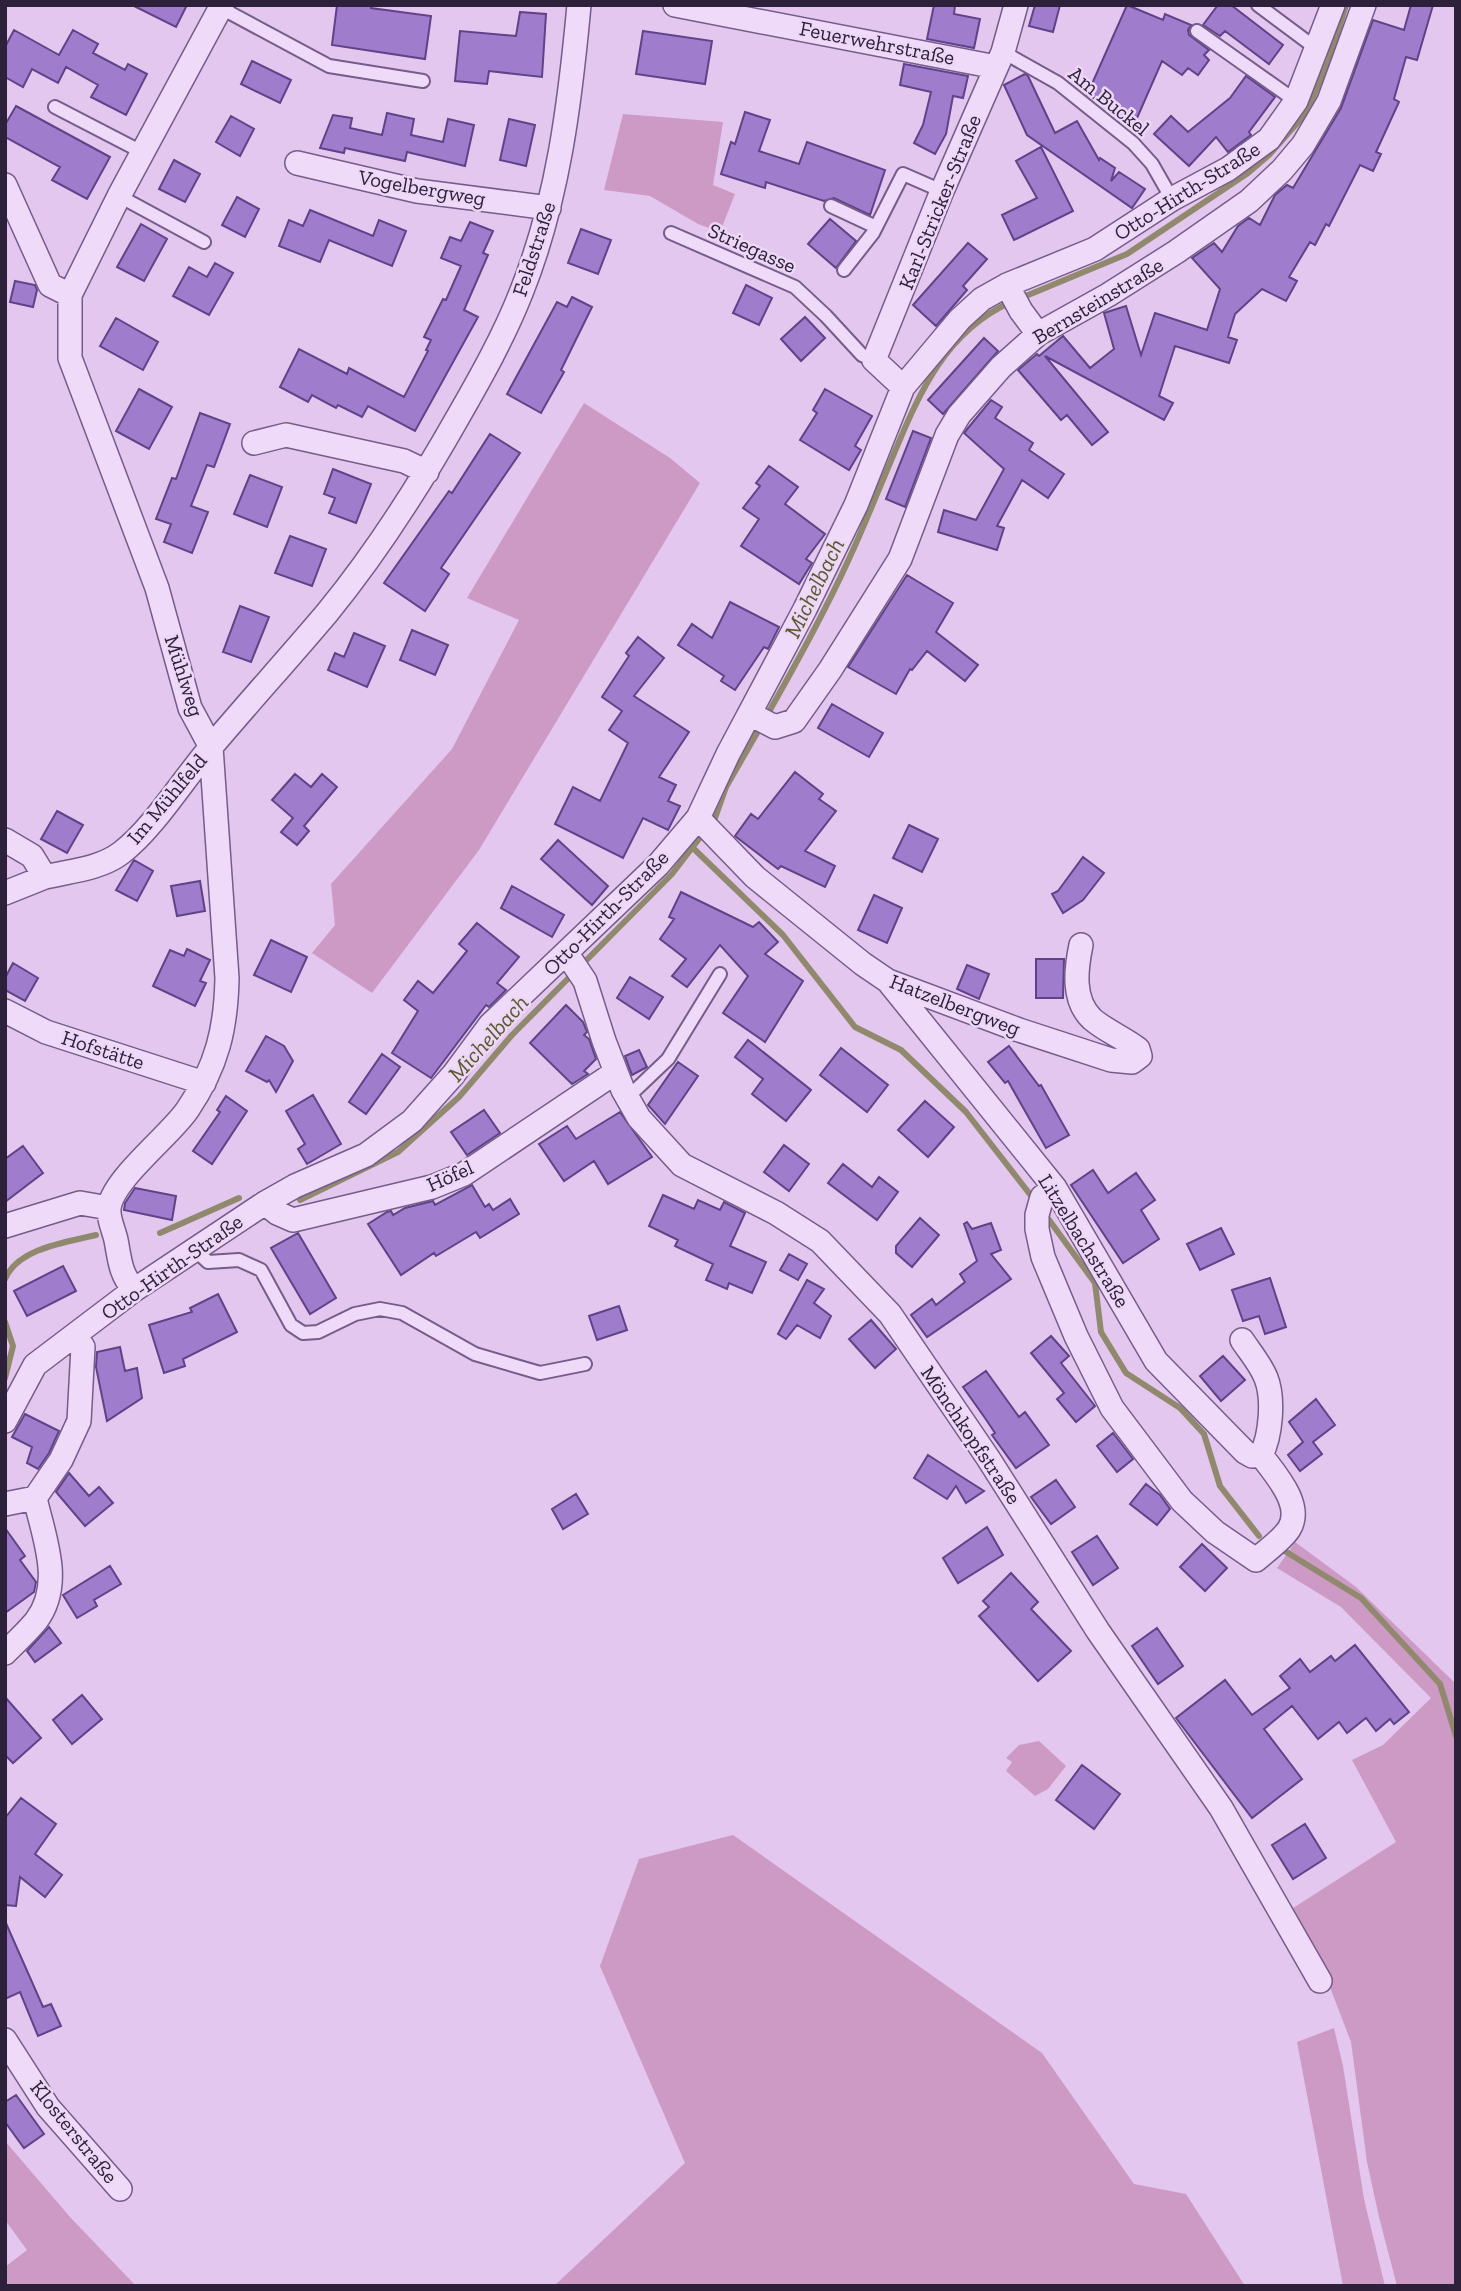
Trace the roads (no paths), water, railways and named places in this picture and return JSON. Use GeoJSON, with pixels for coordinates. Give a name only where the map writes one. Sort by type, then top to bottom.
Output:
{"type":"FeatureCollection","features":[{"type":"Feature","properties":{"kind":"street","name":"Feldstraße"},"geometry":{"type":"LineString","coordinates":[[211,747],[328,612],[383,539],[427,472],[482,376],[521,294],[549,208],[571,94],[579,5]]}},
{"type":"Feature","properties":{"kind":"street","name":"Feuerwehrstraße"},"geometry":{"type":"LineString","coordinates":[[675,5],[1000,59]]}},
{"type":"Feature","properties":{"kind":"street","name":"Karl-Stricker-Straße"},"geometry":{"type":"LineString","coordinates":[[874,360],[942,191],[1000,59],[1016,5]]}},
{"type":"Feature","properties":{"kind":"street","name":"Otto-Hirth-Straße"},"geometry":{"type":"LineString","coordinates":[[5,1421],[35,1365],[134,1290],[265,1203],[295,1186],[366,1155],[412,1121],[453,1075],[490,1025],[575,966],[658,865],[704,824],[761,720],[856,505],[903,387],[960,319],[982,299],[1013,296],[1095,249],[1172,199],[1228,169],[1269,139],[1296,101],[1333,5]]}},
{"type":"Feature","properties":{"kind":"street","name":"Bernsteinstraße"},"geometry":{"type":"LineString","coordinates":[[761,720],[794,721],[830,670],[900,559],[947,435],[958,415],[1001,367],[1038,334],[1176,253],[1249,201],[1282,170],[1303,145],[1329,101],[1362,6]]}},
{"type":"Feature","properties":{"kind":"street"},"geometry":{"type":"LineString","coordinates":[[5,184],[50,285],[69,295],[142,152],[221,7]]}},
{"type":"Feature","properties":{"kind":"street","name":"Vogelbergweg"},"geometry":{"type":"LineString","coordinates":[[297,163],[417,191],[549,208]]}},
{"type":"Feature","properties":{"kind":"street","name":"Mühlweg"},"geometry":{"type":"LineString","coordinates":[[69,295],[70,358],[157,588],[190,708],[211,747],[227,978],[227,1000],[219,1050],[204,1083],[187,1112],[118,1187],[109,1208]]}},
{"type":"Feature","properties":{"kind":"street"},"geometry":{"type":"LineString","coordinates":[[1013,296],[1038,334]]}},
{"type":"Feature","properties":{"kind":"street"},"geometry":{"type":"LineString","coordinates":[[874,360],[903,387]]}},
{"type":"Feature","properties":{"kind":"street"},"geometry":{"type":"LineString","coordinates":[[254,443],[286,435],[404,461],[427,472]]}},
{"type":"Feature","properties":{"kind":"street","name":"Im Mühlfeld"},"geometry":{"type":"LineString","coordinates":[[5,894],[45,877],[96,865],[119,855],[138,838],[211,747]]}},
{"type":"Feature","properties":{"kind":"street","name":"Hatzelbergweg"},"geometry":{"type":"LineString","coordinates":[[704,824],[755,877],[888,981],[1019,1030],[1111,1059],[1132,1062],[1140,1056],[1138,1049],[1090,1017],[1084,1007],[1076,982],[1081,945]]}},
{"type":"Feature","properties":{"kind":"street"},"geometry":{"type":"LineString","coordinates":[[5,840],[32,856],[45,877]]}},
{"type":"Feature","properties":{"kind":"street","name":"Mönchkopfstraße"},"geometry":{"type":"LineString","coordinates":[[575,966],[616,1072],[639,1118],[682,1165],[776,1213],[820,1241],[890,1314],[988,1458],[1098,1632],[1221,1808],[1320,1981]]}},
{"type":"Feature","properties":{"kind":"street","name":"Litzelbachstraße"},"geometry":{"type":"LineString","coordinates":[[888,981],[1045,1200],[1156,1361],[1245,1452],[1252,1456],[1261,1455],[1291,1497],[1290,1528],[1256,1560],[1215,1532],[1182,1501],[1112,1408],[1076,1336],[1043,1257],[1037,1229],[1045,1200]]}},
{"type":"Feature","properties":{"kind":"street","name":"Hofstätte"},"geometry":{"type":"LineString","coordinates":[[5,1011],[46,1032],[204,1083]]}},
{"type":"Feature","properties":{"kind":"street","name":"Höfel"},"geometry":{"type":"LineString","coordinates":[[265,1203],[277,1213],[293,1220],[432,1187],[464,1174],[616,1072]]}},
{"type":"Feature","properties":{"kind":"street"},"geometry":{"type":"LineString","coordinates":[[5,1226],[80,1203],[109,1208],[124,1278],[134,1290]]}},
{"type":"Feature","properties":{"kind":"street"},"geometry":{"type":"LineString","coordinates":[[5,1504],[35,1498],[61,1460],[79,1421],[83,1347],[75,1335]]}},
{"type":"Feature","properties":{"kind":"street"},"geometry":{"type":"LineString","coordinates":[[1242,1340],[1266,1379],[1270,1427],[1267,1444],[1261,1455]]}},
{"type":"Feature","properties":{"kind":"street"},"geometry":{"type":"LineString","coordinates":[[5,1653],[36,1621],[47,1602],[52,1576],[35,1498]]}},
{"type":"Feature","properties":{"kind":"street","name":"Klosterstraße"},"geometry":{"type":"LineString","coordinates":[[5,2040],[48,2107],[120,2189]]}},
{"type":"Feature","properties":{"kind":"lane"},"geometry":{"type":"LineString","coordinates":[[1258,5],[1317,49]]}},
{"type":"Feature","properties":{"kind":"lane"},"geometry":{"type":"LineString","coordinates":[[221,7],[329,66],[423,81]]}},
{"type":"Feature","properties":{"kind":"lane"},"geometry":{"type":"LineString","coordinates":[[1197,31],[1296,101]]}},
{"type":"Feature","properties":{"kind":"lane","name":"Am Buckel"},"geometry":{"type":"LineString","coordinates":[[1000,59],[1058,83],[1133,143],[1152,164],[1172,199]]}},
{"type":"Feature","properties":{"kind":"lane"},"geometry":{"type":"LineString","coordinates":[[55,107],[142,152]]}},
{"type":"Feature","properties":{"kind":"lane"},"geometry":{"type":"LineString","coordinates":[[844,270],[876,227],[902,174],[942,191]]}},
{"type":"Feature","properties":{"kind":"lane"},"geometry":{"type":"LineString","coordinates":[[119,196],[204,242]]}},
{"type":"Feature","properties":{"kind":"lane"},"geometry":{"type":"LineString","coordinates":[[831,206],[876,227]]}},
{"type":"Feature","properties":{"kind":"lane","name":"Striegasse"},"geometry":{"type":"LineString","coordinates":[[671,233],[795,287],[862,355],[874,360]]}},
{"type":"Feature","properties":{"kind":"lane"},"geometry":{"type":"LineString","coordinates":[[627,1098],[668,1059],[720,974]]}},
{"type":"Feature","properties":{"kind":"lane"},"geometry":{"type":"LineString","coordinates":[[195,1250],[208,1262],[239,1260],[261,1270],[291,1325],[303,1332],[318,1332],[355,1314],[380,1309],[402,1313],[475,1354],[540,1373],[585,1364]]}},
{"type":"Feature","properties":{"kind":"waterway","name":"Michelbach"},"geometry":{"type":"LineString","coordinates":[[1021,298],[1127,254],[1248,173],[1269,155],[1300,120],[1313,97],[1329,60],[1346,5]]}},
{"type":"Feature","properties":{"kind":"waterway","name":"Michelbach"},"geometry":{"type":"LineString","coordinates":[[766,717],[839,581],[922,392],[935,370],[967,331],[987,315],[1011,302]]}},
{"type":"Feature","properties":{"kind":"waterway","name":"Michelbach"},"geometry":{"type":"LineString","coordinates":[[300,1200],[398,1152],[459,1097],[512,1035],[672,874],[715,818],[726,787],[761,726]]}},
{"type":"Feature","properties":{"kind":"waterway"},"geometry":{"type":"LineString","coordinates":[[692,847],[783,935],[855,1027],[901,1050],[966,1112],[1036,1202]]}},
{"type":"Feature","properties":{"kind":"waterway","name":"Michelbach"},"geometry":{"type":"LineString","coordinates":[[160,1233],[239,1198]]}},
{"type":"Feature","properties":{"kind":"waterway"},"geometry":{"type":"LineString","coordinates":[[1044,1213],[1095,1283],[1101,1332],[1126,1373],[1180,1408],[1204,1434],[1220,1486],[1259,1536]]}},
{"type":"Feature","properties":{"kind":"waterway","name":"Michelbach"},"geometry":{"type":"LineString","coordinates":[[5,1279],[11,1268],[32,1253],[96,1235]]}},
{"type":"Feature","properties":{"kind":"waterway","name":"Michelbach"},"geometry":{"type":"LineString","coordinates":[[5,1322],[13,1346],[5,1378]]}},
{"type":"Feature","properties":{"kind":"waterway"},"geometry":{"type":"LineString","coordinates":[[1283,1550],[1361,1598],[1440,1684],[1456,1736]]}}]}
